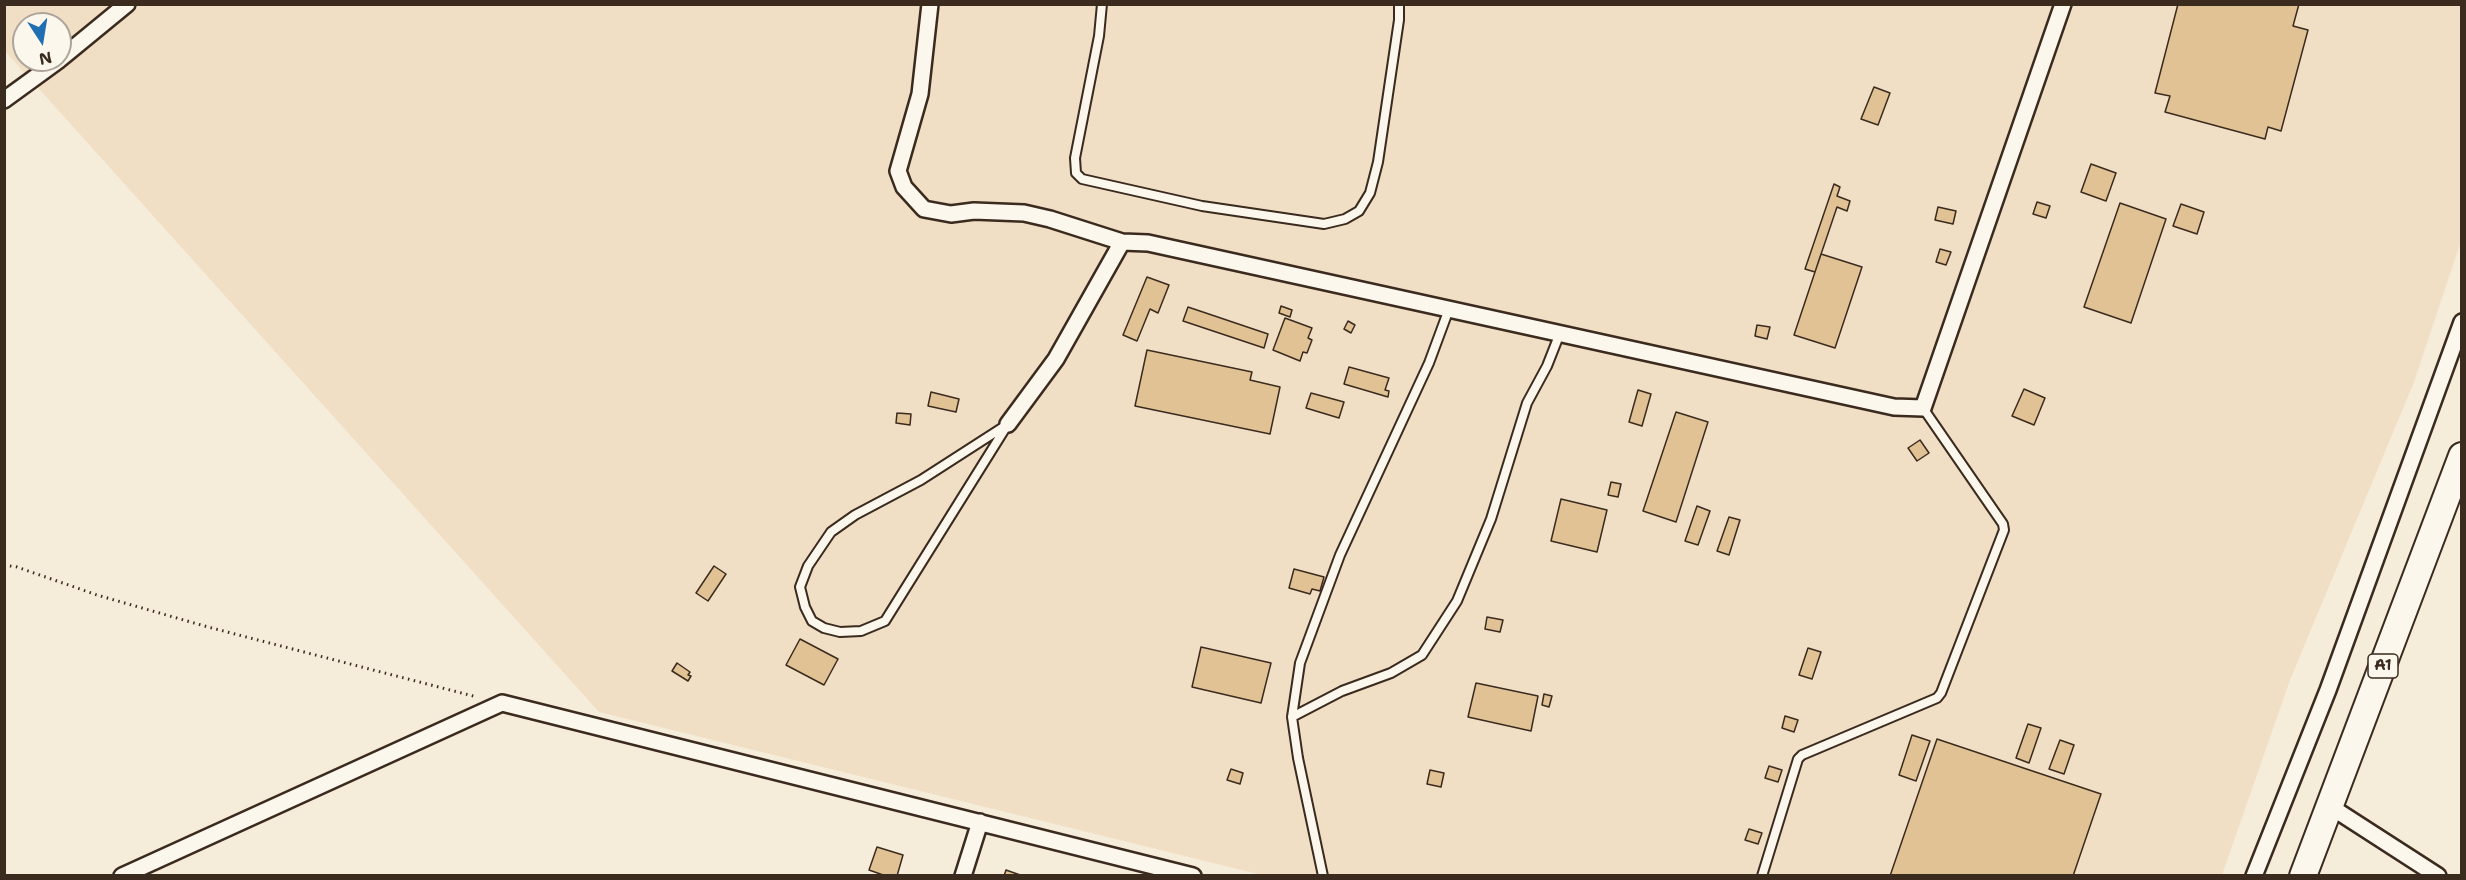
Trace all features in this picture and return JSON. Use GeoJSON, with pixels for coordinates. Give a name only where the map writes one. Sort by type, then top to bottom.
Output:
{"type":"FeatureCollection","features":[{"type":"Feature","properties":{"kind":"highway","name":"A1"},"geometry":{"type":"LineString","coordinates":[[2303,876],[2462,456]]}},
{"type":"Feature","properties":{"kind":"street"},"geometry":{"type":"LineString","coordinates":[[72,48],[127,4]]}},
{"type":"Feature","properties":{"kind":"street"},"geometry":{"type":"LineString","coordinates":[[930,4],[920,94],[898,171],[904,187],[924,209],[951,214],[974,211],[1024,213],[1122,242],[1148,243],[1894,407],[1923,408],[2063,4]]}},
{"type":"Feature","properties":{"kind":"street"},"geometry":{"type":"LineString","coordinates":[[4,100],[42,72]]}},
{"type":"Feature","properties":{"kind":"street"},"geometry":{"type":"LineString","coordinates":[[1008,424],[1056,359],[1122,242]]}},
{"type":"Feature","properties":{"kind":"street"},"geometry":{"type":"LineString","coordinates":[[2254,876],[2328,690],[2462,322]]}},
{"type":"Feature","properties":{"kind":"street"},"geometry":{"type":"LineString","coordinates":[[122,876],[502,703],[1193,876]]}},
{"type":"Feature","properties":{"kind":"street"},"geometry":{"type":"LineString","coordinates":[[2331,807],[2438,876]]}},
{"type":"Feature","properties":{"kind":"street"},"geometry":{"type":"LineString","coordinates":[[963,876],[980,822]]}},
{"type":"Feature","properties":{"kind":"lane"},"geometry":{"type":"LineString","coordinates":[[1102,4],[1099,36],[1075,158],[1076,173],[1082,179],[1202,206],[1324,224],[1345,219],[1359,211],[1370,194],[1378,162],[1400,20],[1399,4]]}},
{"type":"Feature","properties":{"kind":"lane"},"geometry":{"type":"LineString","coordinates":[[1323,876],[1298,758],[1292,717],[1300,663],[1336,564],[1429,363],[1449,309]]}},
{"type":"Feature","properties":{"kind":"lane"},"geometry":{"type":"LineString","coordinates":[[1292,717],[1342,691],[1391,673],[1422,655],[1457,601],[1491,519],[1527,403],[1547,366],[1560,333]]}},
{"type":"Feature","properties":{"kind":"lane"},"geometry":{"type":"LineString","coordinates":[[1762,876],[1798,759],[1806,753],[1932,700],[1941,693],[2004,530],[2003,524],[1923,408]]}},
{"type":"Feature","properties":{"kind":"lane"},"geometry":{"type":"LineString","coordinates":[[1008,424],[885,621],[861,631],[840,632],[824,628],[812,621],[805,607],[800,587],[808,566],[831,532],[855,515],[921,480],[1008,424]]}},
{"type":"Feature","properties":{"kind":"path"},"geometry":{"type":"LineString","coordinates":[[4,565],[17,567],[97,595],[208,627],[502,703]]}},
{"type":"Feature","properties":{"kind":"shaded area"},"geometry":{"type":"Polygon","coordinates":[[[4,5],[2461,5],[2461,241],[2414,382],[2290,680],[2222,875],[1262,875],[599,712],[24,72],[72,72],[72,12],[12,12],[12,59],[5,51],[4,5]]]}},
{"type":"Feature","properties":{"kind":"building"},"geometry":{"type":"Polygon","coordinates":[[[2178,4],[2299,4],[2293,26],[2308,30],[2281,131],[2268,127],[2265,139],[2165,112],[2170,96],[2155,93],[2178,4]]]}},
{"type":"Feature","properties":{"kind":"building"},"geometry":{"type":"Polygon","coordinates":[[[1874,87],[1890,93],[1878,125],[1861,119],[1874,87]]]}},
{"type":"Feature","properties":{"kind":"building"},"geometry":{"type":"Polygon","coordinates":[[[2091,164],[2116,173],[2106,201],[2081,192],[2091,164]]]}},
{"type":"Feature","properties":{"kind":"building"},"geometry":{"type":"Polygon","coordinates":[[[1834,184],[1840,187],[1837,196],[1850,201],[1847,211],[1837,207],[1815,272],[1805,269],[1834,184]]]}},
{"type":"Feature","properties":{"kind":"building"},"geometry":{"type":"Polygon","coordinates":[[[2037,202],[2050,206],[2046,218],[2033,214],[2037,202]]]}},
{"type":"Feature","properties":{"kind":"building"},"geometry":{"type":"Polygon","coordinates":[[[2120,203],[2166,219],[2131,323],[2084,307],[2120,203]]]}},
{"type":"Feature","properties":{"kind":"building"},"geometry":{"type":"Polygon","coordinates":[[[2181,204],[2204,212],[2197,234],[2173,226],[2181,204]]]}},
{"type":"Feature","properties":{"kind":"building"},"geometry":{"type":"Polygon","coordinates":[[[1938,207],[1956,211],[1953,224],[1935,220],[1938,207]]]}},
{"type":"Feature","properties":{"kind":"building"},"geometry":{"type":"Polygon","coordinates":[[[1940,249],[1951,252],[1946,265],[1936,262],[1940,249]]]}},
{"type":"Feature","properties":{"kind":"building"},"geometry":{"type":"Polygon","coordinates":[[[1821,254],[1862,267],[1835,348],[1794,335],[1821,254]]]}},
{"type":"Feature","properties":{"kind":"building"},"geometry":{"type":"Polygon","coordinates":[[[1147,277],[1169,285],[1158,313],[1150,309],[1137,341],[1123,335],[1147,277]]]}},
{"type":"Feature","properties":{"kind":"building"},"geometry":{"type":"Polygon","coordinates":[[[1281,306],[1292,310],[1290,317],[1279,313],[1281,306]]]}},
{"type":"Feature","properties":{"kind":"building"},"geometry":{"type":"Polygon","coordinates":[[[1188,307],[1268,334],[1264,348],[1183,321],[1188,307]]]}},
{"type":"Feature","properties":{"kind":"building"},"geometry":{"type":"Polygon","coordinates":[[[1285,318],[1312,328],[1308,338],[1312,340],[1307,353],[1303,352],[1300,361],[1273,350],[1285,318]]]}},
{"type":"Feature","properties":{"kind":"building"},"geometry":{"type":"Polygon","coordinates":[[[1348,321],[1355,325],[1351,333],[1344,329],[1348,321]]]}},
{"type":"Feature","properties":{"kind":"building"},"geometry":{"type":"Polygon","coordinates":[[[1757,325],[1770,327],[1767,339],[1755,336],[1757,325]]]}},
{"type":"Feature","properties":{"kind":"building"},"geometry":{"type":"Polygon","coordinates":[[[1147,350],[1252,372],[1250,380],[1280,387],[1270,434],[1135,406],[1147,350]]]}},
{"type":"Feature","properties":{"kind":"building"},"geometry":{"type":"Polygon","coordinates":[[[1349,367],[1389,378],[1385,390],[1389,391],[1388,397],[1344,384],[1349,367]]]}},
{"type":"Feature","properties":{"kind":"building"},"geometry":{"type":"Polygon","coordinates":[[[2024,389],[2045,398],[2034,425],[2012,416],[2024,389]]]}},
{"type":"Feature","properties":{"kind":"building"},"geometry":{"type":"Polygon","coordinates":[[[1638,390],[1651,394],[1642,426],[1629,422],[1638,390]]]}},
{"type":"Feature","properties":{"kind":"building"},"geometry":{"type":"Polygon","coordinates":[[[931,392],[959,399],[956,412],[928,406],[931,392]]]}},
{"type":"Feature","properties":{"kind":"building"},"geometry":{"type":"Polygon","coordinates":[[[1311,393],[1344,402],[1339,418],[1306,408],[1311,393]]]}},
{"type":"Feature","properties":{"kind":"building"},"geometry":{"type":"Polygon","coordinates":[[[1676,412],[1708,422],[1676,522],[1643,511],[1676,412]]]}},
{"type":"Feature","properties":{"kind":"building"},"geometry":{"type":"Polygon","coordinates":[[[897,413],[911,414],[910,425],[896,423],[897,413]]]}},
{"type":"Feature","properties":{"kind":"building"},"geometry":{"type":"Polygon","coordinates":[[[1920,440],[1929,453],[1917,461],[1908,448],[1920,440]]]}},
{"type":"Feature","properties":{"kind":"building"},"geometry":{"type":"Polygon","coordinates":[[[1611,482],[1621,484],[1618,497],[1608,495],[1611,482]]]}},
{"type":"Feature","properties":{"kind":"building"},"geometry":{"type":"Polygon","coordinates":[[[1561,499],[1607,510],[1597,552],[1551,541],[1561,499]]]}},
{"type":"Feature","properties":{"kind":"building"},"geometry":{"type":"Polygon","coordinates":[[[1697,506],[1710,511],[1698,545],[1685,541],[1697,506]]]}},
{"type":"Feature","properties":{"kind":"building"},"geometry":{"type":"Polygon","coordinates":[[[1729,517],[1740,520],[1729,555],[1717,551],[1729,517]]]}},
{"type":"Feature","properties":{"kind":"building"},"geometry":{"type":"Polygon","coordinates":[[[714,566],[726,574],[708,601],[696,593],[714,566]]]}},
{"type":"Feature","properties":{"kind":"building"},"geometry":{"type":"Polygon","coordinates":[[[1294,569],[1324,577],[1320,591],[1312,589],[1310,594],[1289,588],[1294,569]]]}},
{"type":"Feature","properties":{"kind":"building"},"geometry":{"type":"Polygon","coordinates":[[[1487,617],[1503,620],[1500,632],[1485,629],[1487,617]]]}},
{"type":"Feature","properties":{"kind":"building"},"geometry":{"type":"Polygon","coordinates":[[[800,639],[838,659],[824,685],[786,665],[800,639]]]}},
{"type":"Feature","properties":{"kind":"building"},"geometry":{"type":"Polygon","coordinates":[[[1201,647],[1271,663],[1261,703],[1192,687],[1201,647]]]}},
{"type":"Feature","properties":{"kind":"building"},"geometry":{"type":"Polygon","coordinates":[[[1808,648],[1821,652],[1812,679],[1799,675],[1808,648]]]}},
{"type":"Feature","properties":{"kind":"building"},"geometry":{"type":"Polygon","coordinates":[[[677,663],[690,672],[688,675],[691,676],[688,681],[672,671],[677,663]]]}},
{"type":"Feature","properties":{"kind":"building"},"geometry":{"type":"Polygon","coordinates":[[[1476,683],[1538,696],[1531,731],[1468,717],[1476,683]]]}},
{"type":"Feature","properties":{"kind":"building"},"geometry":{"type":"Polygon","coordinates":[[[1544,694],[1552,696],[1549,707],[1542,705],[1544,694]]]}},
{"type":"Feature","properties":{"kind":"building"},"geometry":{"type":"Polygon","coordinates":[[[1785,716],[1798,720],[1794,732],[1782,728],[1785,716]]]}},
{"type":"Feature","properties":{"kind":"building"},"geometry":{"type":"Polygon","coordinates":[[[2028,724],[2041,728],[2029,763],[2016,758],[2028,724]]]}},
{"type":"Feature","properties":{"kind":"building"},"geometry":{"type":"Polygon","coordinates":[[[1912,735],[1930,741],[1916,781],[1899,775],[1912,735]]]}},
{"type":"Feature","properties":{"kind":"building"},"geometry":{"type":"Polygon","coordinates":[[[1937,739],[2101,794],[2073,876],[1890,876],[1937,739]]]}},
{"type":"Feature","properties":{"kind":"building"},"geometry":{"type":"Polygon","coordinates":[[[2060,740],[2074,745],[2064,774],[2049,769],[2060,740]]]}},
{"type":"Feature","properties":{"kind":"building"},"geometry":{"type":"Polygon","coordinates":[[[1769,766],[1782,770],[1778,782],[1765,778],[1769,766]]]}},
{"type":"Feature","properties":{"kind":"building"},"geometry":{"type":"Polygon","coordinates":[[[1231,769],[1243,773],[1240,784],[1227,780],[1231,769]]]}},
{"type":"Feature","properties":{"kind":"building"},"geometry":{"type":"Polygon","coordinates":[[[1430,770],[1444,773],[1441,787],[1427,784],[1430,770]]]}},
{"type":"Feature","properties":{"kind":"building"},"geometry":{"type":"Polygon","coordinates":[[[1749,829],[1762,833],[1758,844],[1745,840],[1749,829]]]}},
{"type":"Feature","properties":{"kind":"building"},"geometry":{"type":"Polygon","coordinates":[[[877,847],[903,855],[897,876],[886,876],[869,870],[877,847]]]}},
{"type":"Feature","properties":{"kind":"building"},"geometry":{"type":"Polygon","coordinates":[[[1006,870],[1023,876],[1004,876],[1006,870]]]}}]}
